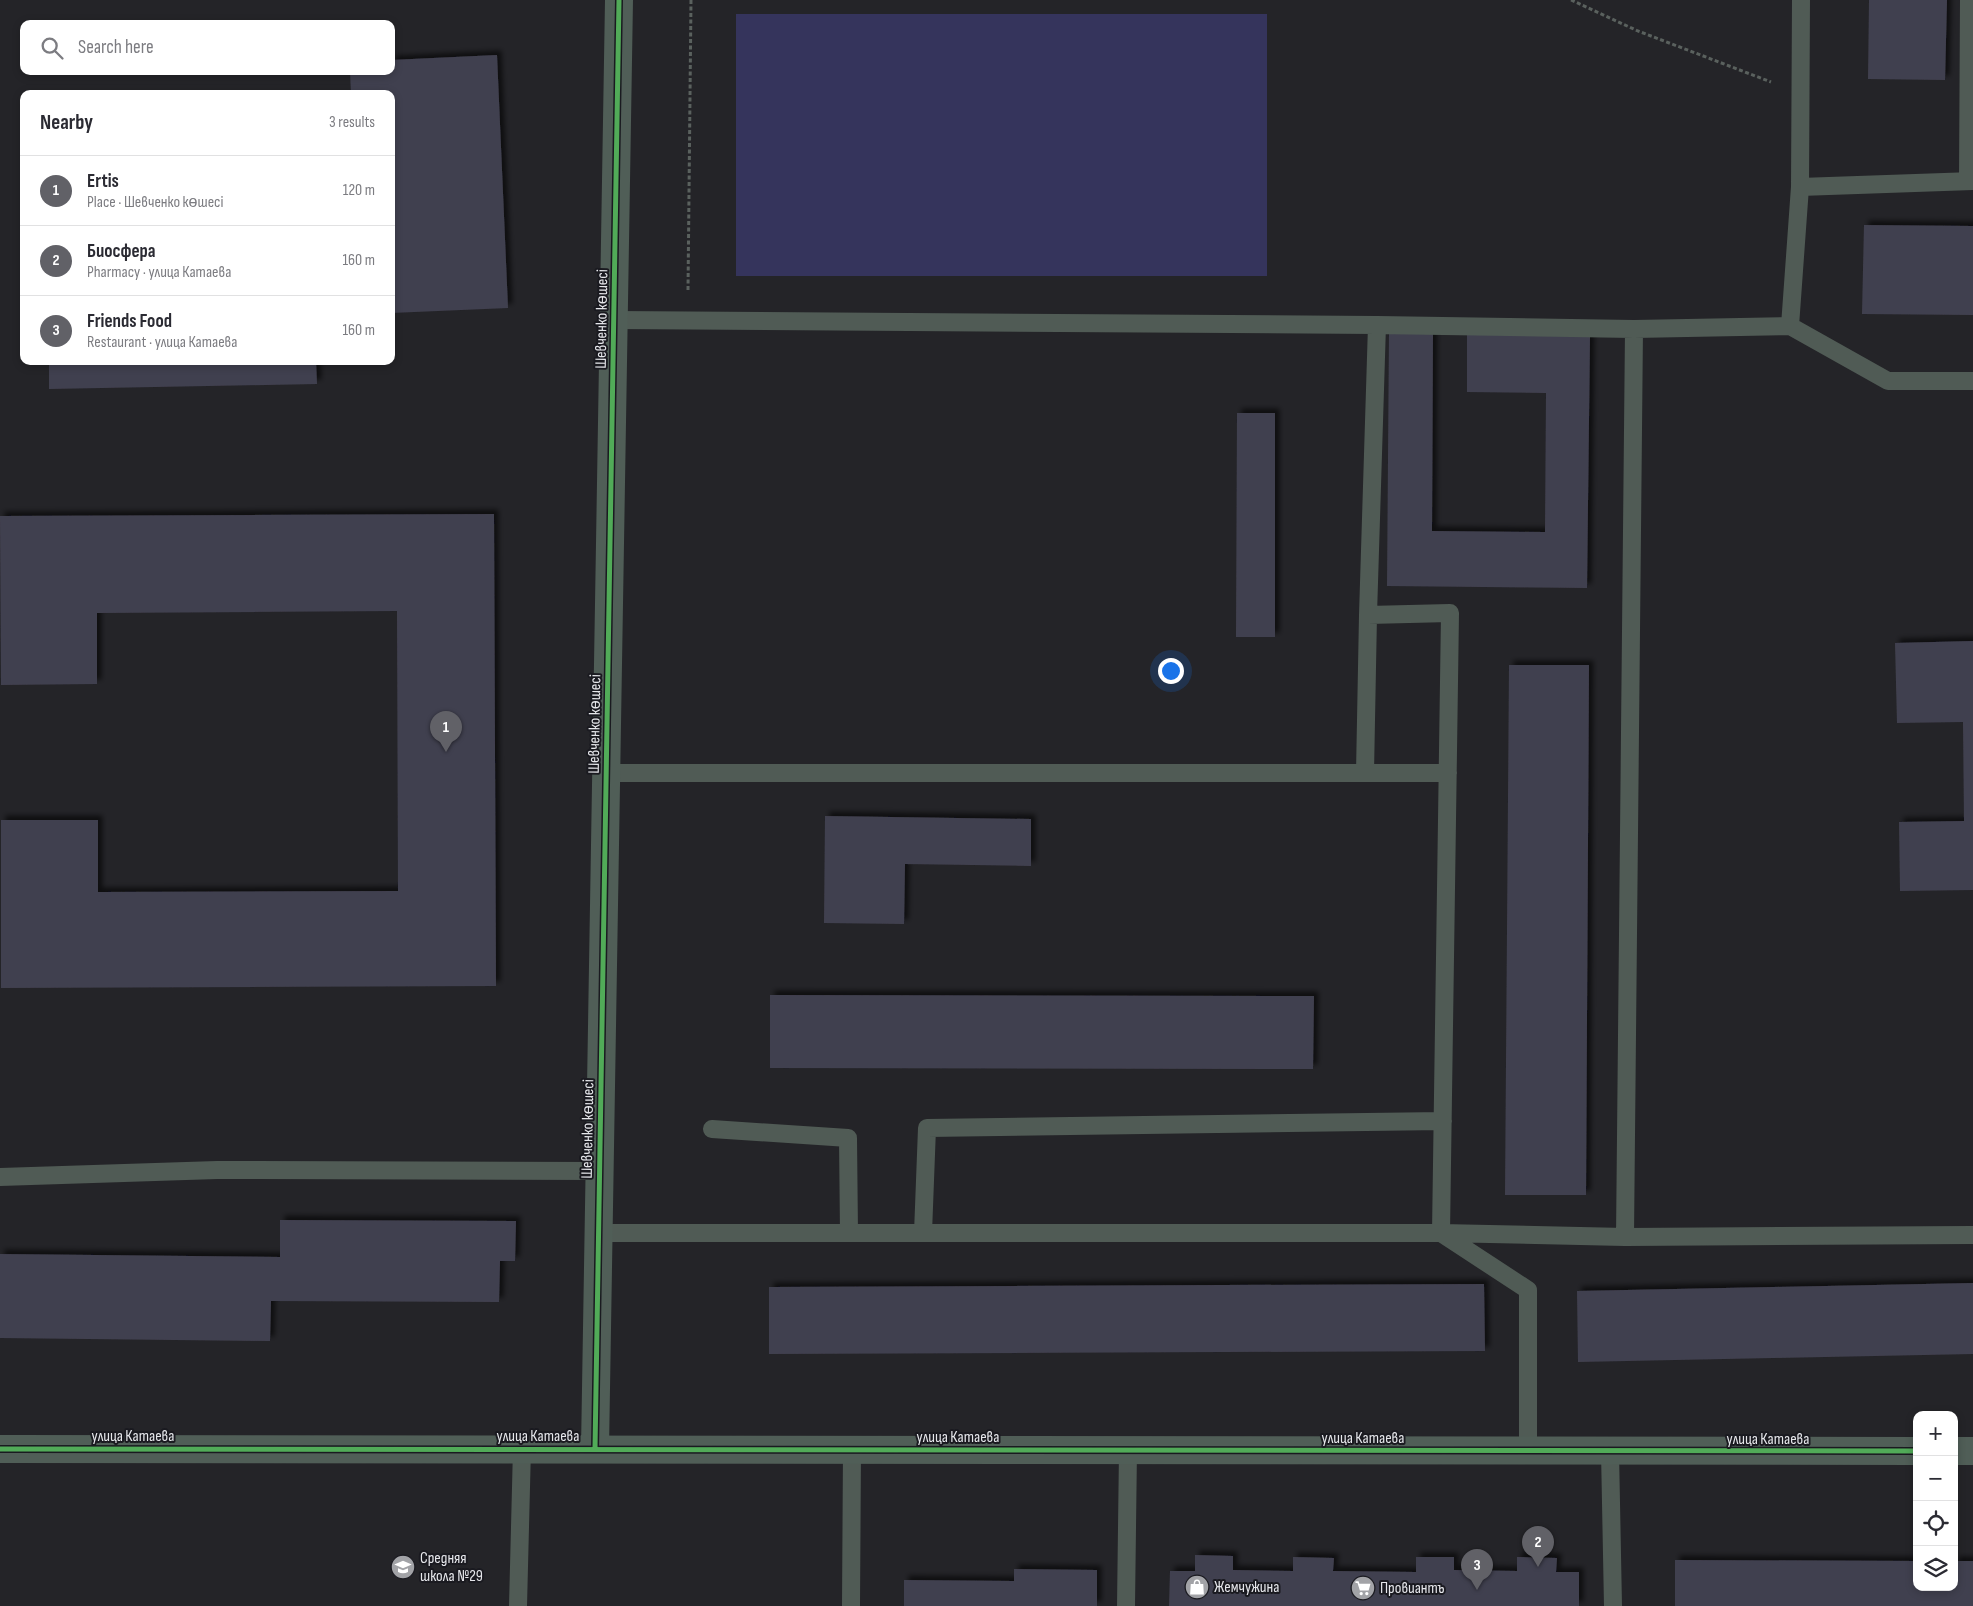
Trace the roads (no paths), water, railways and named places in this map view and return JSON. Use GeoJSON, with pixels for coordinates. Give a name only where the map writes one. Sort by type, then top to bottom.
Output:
{"type":"FeatureCollection","features":[{"type":"Feature","properties":{"kind":"street","name":"Шевченко көшесі"},"geometry":{"type":"LineString","coordinates":[[595,1449],[619,0]]}},
{"type":"Feature","properties":{"kind":"street","name":"улица Катаева"},"geometry":{"type":"LineString","coordinates":[[0,1449],[522,1448],[1913,1451]]}},
{"type":"Feature","properties":{"kind":"street"},"geometry":{"type":"LineString","coordinates":[[1958,1451],[1973,1451]]}},
{"type":"Feature","properties":{"kind":"lane"},"geometry":{"type":"LineString","coordinates":[[1790,326],[1800,187],[1801,0]]}},
{"type":"Feature","properties":{"kind":"lane"},"geometry":{"type":"LineString","coordinates":[[1800,187],[1970,181],[1969,0]]}},
{"type":"Feature","properties":{"kind":"lane"},"geometry":{"type":"LineString","coordinates":[[614,320],[1634,328],[1790,326],[1888,381],[1973,381]]}},
{"type":"Feature","properties":{"kind":"lane"},"geometry":{"type":"LineString","coordinates":[[1365,773],[1377,325]]}},
{"type":"Feature","properties":{"kind":"lane"},"geometry":{"type":"LineString","coordinates":[[1625,1237],[1634,328]]}},
{"type":"Feature","properties":{"kind":"lane"},"geometry":{"type":"LineString","coordinates":[[1368,615],[1450,613],[1441,1233]]}},
{"type":"Feature","properties":{"kind":"lane"},"geometry":{"type":"LineString","coordinates":[[607,772],[1448,773]]}},
{"type":"Feature","properties":{"kind":"lane"},"geometry":{"type":"LineString","coordinates":[[923,1233],[927,1128],[1443,1122]]}},
{"type":"Feature","properties":{"kind":"lane"},"geometry":{"type":"LineString","coordinates":[[712,1128],[848,1138],[849,1233]]}},
{"type":"Feature","properties":{"kind":"lane"},"geometry":{"type":"LineString","coordinates":[[0,1177],[217,1170],[600,1171]]}},
{"type":"Feature","properties":{"kind":"lane"},"geometry":{"type":"LineString","coordinates":[[599,1233],[1441,1233],[1625,1237],[1973,1235]]}},
{"type":"Feature","properties":{"kind":"lane"},"geometry":{"type":"LineString","coordinates":[[1441,1233],[1528,1290],[1528,1450]]}},
{"type":"Feature","properties":{"kind":"lane"},"geometry":{"type":"LineString","coordinates":[[518,1606],[522,1448]]}},
{"type":"Feature","properties":{"kind":"lane"},"geometry":{"type":"LineString","coordinates":[[851,1606],[852,1449]]}},
{"type":"Feature","properties":{"kind":"lane"},"geometry":{"type":"LineString","coordinates":[[1126,1606],[1128,1450]]}},
{"type":"Feature","properties":{"kind":"lane"},"geometry":{"type":"LineString","coordinates":[[1610,1451],[1613,1606]]}},
{"type":"Feature","properties":{"kind":"place","name":"Ertis"},"geometry":{"type":"Point","coordinates":[446,752]}},
{"type":"Feature","properties":{"kind":"place","name":"Средняя школа №29"},"geometry":{"type":"Point","coordinates":[403,1567]}},
{"type":"Feature","properties":{"kind":"place","name":"Биосфера"},"geometry":{"type":"Point","coordinates":[1538,1567]}},
{"type":"Feature","properties":{"kind":"place","name":"Жемчужина"},"geometry":{"type":"Point","coordinates":[1197,1587]}},
{"type":"Feature","properties":{"kind":"place","name":"Провиантъ"},"geometry":{"type":"Point","coordinates":[1363,1588]}},
{"type":"Feature","properties":{"kind":"place","name":"Friends Food"},"geometry":{"type":"Point","coordinates":[1477,1590]}}]}
